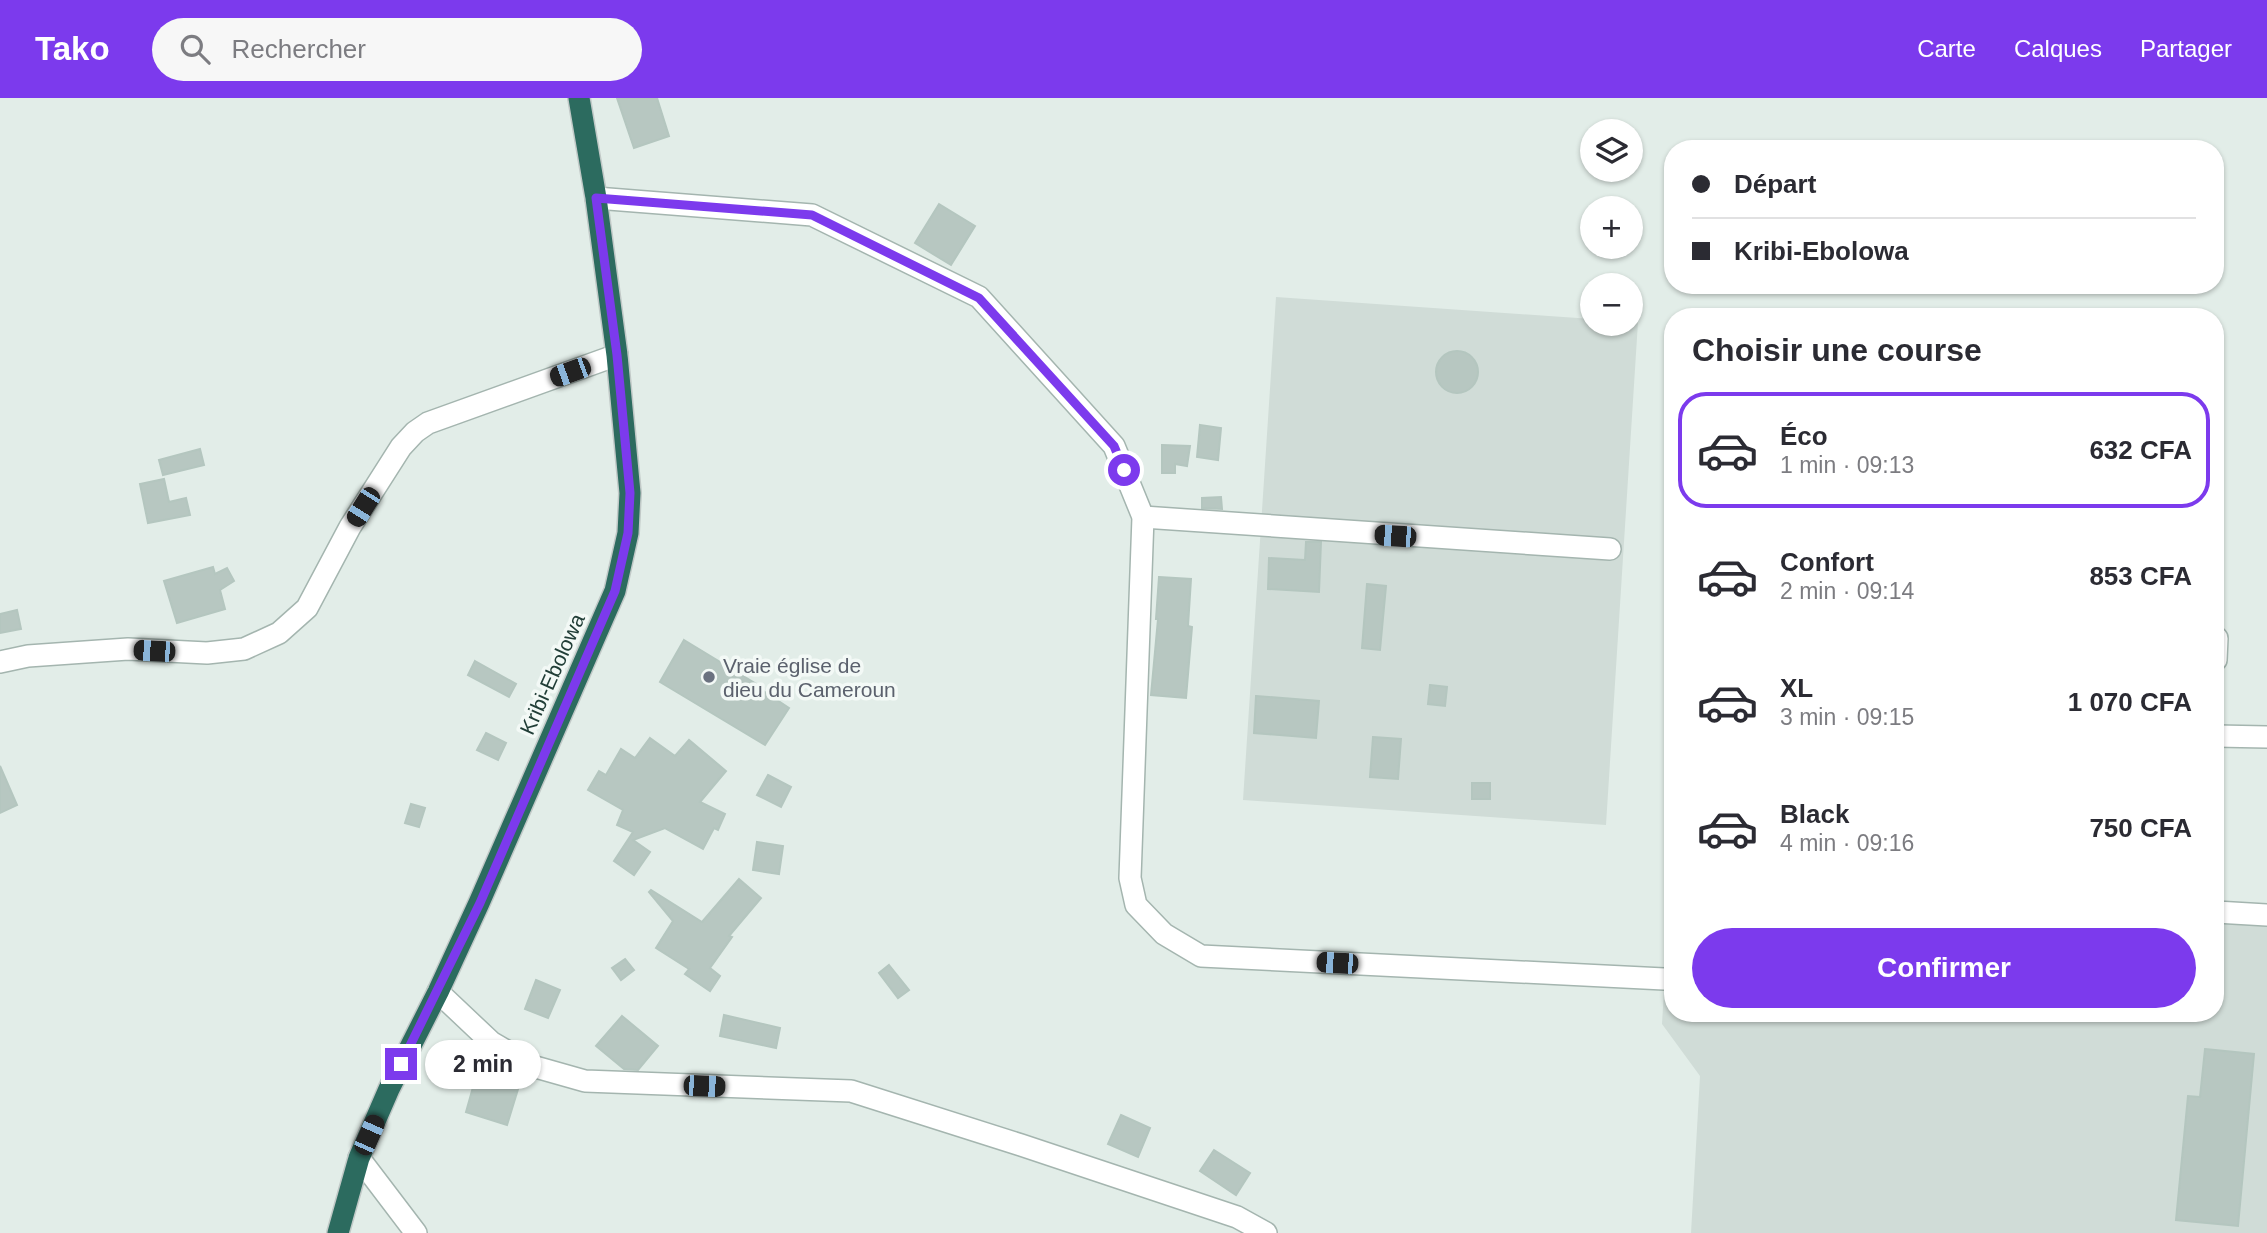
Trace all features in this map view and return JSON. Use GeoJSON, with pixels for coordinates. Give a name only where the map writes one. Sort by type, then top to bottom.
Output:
{"type":"FeatureCollection","features":[{"type":"Feature","properties":{"kind":"highway","name":"Kribi-Ebolowa"},"geometry":{"type":"LineString","coordinates":[[338,1233],[359,1158],[389,1089],[480,903],[615,591],[628,533],[630,493],[617,355],[596,198],[579,98]]}},
{"type":"Feature","properties":{"kind":"street"},"geometry":{"type":"LineString","coordinates":[[596,198],[812,215],[979,298],[1114,446],[1143,517],[1130,878],[1136,905],[1164,934],[1201,956],[1664,979]]}},
{"type":"Feature","properties":{"kind":"street"},"geometry":{"type":"LineString","coordinates":[[0,662],[29,656],[128,649],[207,653],[244,649],[279,633],[307,608],[350,527],[401,447],[415,432],[428,423],[617,355]]}},
{"type":"Feature","properties":{"kind":"street"},"geometry":{"type":"LineString","coordinates":[[1143,517],[1610,549]]}},
{"type":"Feature","properties":{"kind":"street"},"geometry":{"type":"LineString","coordinates":[[2224,736],[2267,737]]}},
{"type":"Feature","properties":{"kind":"street"},"geometry":{"type":"LineString","coordinates":[[2224,912],[2267,915]]}},
{"type":"Feature","properties":{"kind":"street"},"geometry":{"type":"LineString","coordinates":[[438,992],[491,1042],[531,1066],[585,1081],[851,1091],[1237,1217],[1266,1233]]}},
{"type":"Feature","properties":{"kind":"street"},"geometry":{"type":"LineString","coordinates":[[359,1158],[416,1233]]}},
{"type":"Feature","properties":{"kind":"shaded area"},"geometry":{"type":"Polygon","coordinates":[[[1276,297],[1580,318],[1580,336],[1637,336],[1606,825],[1243,800],[1276,297]]]}},
{"type":"Feature","properties":{"kind":"shaded area"},"geometry":{"type":"Polygon","coordinates":[[[2224,919],[2267,922],[2267,1233],[1691,1233],[1700,1076],[1662,1024],[1664,990],[1664,1022],[2224,1022],[2224,919]]]}},
{"type":"Feature","properties":{"kind":"building"},"geometry":{"type":"Polygon","coordinates":[[[617,98],[657,98],[669,136],[634,148],[617,98]]]}},
{"type":"Feature","properties":{"kind":"building"},"geometry":{"type":"Polygon","coordinates":[[[939,204],[975,226],[951,265],[915,243],[939,204]]]}},
{"type":"Feature","properties":{"kind":"building"},"geometry":{"type":"Polygon","coordinates":[[[1457,351],[1472,357],[1478,372],[1472,387],[1457,393],[1442,387],[1436,372],[1442,357],[1457,351]]]}},
{"type":"Feature","properties":{"kind":"building"},"geometry":{"type":"Polygon","coordinates":[[[1200,425],[1221,428],[1218,460],[1197,457],[1200,425]]]}},
{"type":"Feature","properties":{"kind":"building"},"geometry":{"type":"Polygon","coordinates":[[[1162,445],[1190,446],[1187,466],[1175,464],[1175,473],[1162,473],[1162,445]]]}},
{"type":"Feature","properties":{"kind":"building"},"geometry":{"type":"Polygon","coordinates":[[[200,449],[204,465],[163,475],[159,460],[200,449]]]}},
{"type":"Feature","properties":{"kind":"building"},"geometry":{"type":"Polygon","coordinates":[[[164,479],[169,502],[186,498],[190,515],[148,523],[140,484],[164,479]]]}},
{"type":"Feature","properties":{"kind":"building"},"geometry":{"type":"Polygon","coordinates":[[[1221,497],[1222,509],[1202,508],[1202,498],[1221,497]]]}},
{"type":"Feature","properties":{"kind":"building"},"geometry":{"type":"Polygon","coordinates":[[[1306,542],[1321,542],[1319,592],[1268,589],[1269,558],[1305,560],[1306,542]]]}},
{"type":"Feature","properties":{"kind":"building"},"geometry":{"type":"Polygon","coordinates":[[[213,567],[215,574],[227,568],[234,581],[220,590],[225,609],[177,623],[164,581],[213,567]]]}},
{"type":"Feature","properties":{"kind":"building"},"geometry":{"type":"Polygon","coordinates":[[[1159,577],[1191,579],[1188,626],[1192,627],[1186,698],[1151,695],[1159,577]]]}},
{"type":"Feature","properties":{"kind":"building"},"geometry":{"type":"Polygon","coordinates":[[[1367,584],[1386,586],[1380,650],[1362,648],[1367,584]]]}},
{"type":"Feature","properties":{"kind":"building"},"geometry":{"type":"Polygon","coordinates":[[[17,610],[21,629],[0,633],[0,614],[17,610]]]}},
{"type":"Feature","properties":{"kind":"building"},"geometry":{"type":"Polygon","coordinates":[[[684,640],[763,688],[762,690],[789,708],[765,745],[660,682],[684,640]]]}},
{"type":"Feature","properties":{"kind":"building"},"geometry":{"type":"Polygon","coordinates":[[[475,661],[516,684],[509,697],[468,675],[475,661]]]}},
{"type":"Feature","properties":{"kind":"building"},"geometry":{"type":"Polygon","coordinates":[[[1430,685],[1447,687],[1445,706],[1428,704],[1430,685]]]}},
{"type":"Feature","properties":{"kind":"building"},"geometry":{"type":"Polygon","coordinates":[[[1256,696],[1319,701],[1316,738],[1254,733],[1256,696]]]}},
{"type":"Feature","properties":{"kind":"building"},"geometry":{"type":"Polygon","coordinates":[[[486,733],[506,743],[498,760],[477,750],[486,733]]]}},
{"type":"Feature","properties":{"kind":"building"},"geometry":{"type":"Polygon","coordinates":[[[1373,737],[1401,739],[1398,779],[1370,777],[1373,737]]]}},
{"type":"Feature","properties":{"kind":"building"},"geometry":{"type":"Polygon","coordinates":[[[650,738],[675,756],[689,740],[726,771],[700,802],[725,814],[718,830],[714,828],[703,849],[665,828],[633,840],[650,852],[634,875],[614,861],[633,832],[617,825],[623,810],[588,790],[599,771],[606,775],[621,749],[635,758],[650,738]]]}},
{"type":"Feature","properties":{"kind":"building"},"geometry":{"type":"Polygon","coordinates":[[[0,766],[17,805],[0,813],[0,766]]]}},
{"type":"Feature","properties":{"kind":"building"},"geometry":{"type":"Polygon","coordinates":[[[768,775],[791,787],[781,807],[757,795],[768,775]]]}},
{"type":"Feature","properties":{"kind":"building"},"geometry":{"type":"Polygon","coordinates":[[[1472,783],[1490,783],[1490,799],[1472,799],[1472,783]]]}},
{"type":"Feature","properties":{"kind":"building"},"geometry":{"type":"Polygon","coordinates":[[[411,804],[425,808],[419,827],[405,823],[411,804]]]}},
{"type":"Feature","properties":{"kind":"building"},"geometry":{"type":"Polygon","coordinates":[[[757,842],[783,846],[779,874],[753,870],[757,842]]]}},
{"type":"Feature","properties":{"kind":"building"},"geometry":{"type":"Polygon","coordinates":[[[739,879],[761,898],[729,936],[732,937],[710,968],[720,976],[710,991],[685,974],[689,969],[656,948],[673,921],[649,892],[651,890],[702,922],[739,879]]]}},
{"type":"Feature","properties":{"kind":"building"},"geometry":{"type":"Polygon","coordinates":[[[625,959],[634,970],[621,980],[612,968],[625,959]]]}},
{"type":"Feature","properties":{"kind":"building"},"geometry":{"type":"Polygon","coordinates":[[[889,965],[909,990],[898,998],[879,973],[889,965]]]}},
{"type":"Feature","properties":{"kind":"building"},"geometry":{"type":"Polygon","coordinates":[[[536,980],[560,990],[548,1018],[525,1009],[536,980]]]}},
{"type":"Feature","properties":{"kind":"building"},"geometry":{"type":"Polygon","coordinates":[[[724,1015],[780,1028],[776,1048],[720,1036],[724,1015]]]}},
{"type":"Feature","properties":{"kind":"building"},"geometry":{"type":"Polygon","coordinates":[[[622,1016],[658,1046],[638,1070],[624,1069],[596,1046],[622,1016]]]}},
{"type":"Feature","properties":{"kind":"building"},"geometry":{"type":"Polygon","coordinates":[[[2205,1049],[2254,1054],[2238,1226],[2176,1220],[2188,1096],[2200,1097],[2205,1049]]]}},
{"type":"Feature","properties":{"kind":"building"},"geometry":{"type":"Polygon","coordinates":[[[477,1073],[519,1086],[507,1125],[466,1112],[477,1073]]]}},
{"type":"Feature","properties":{"kind":"building"},"geometry":{"type":"Polygon","coordinates":[[[1121,1115],[1150,1128],[1138,1157],[1108,1144],[1121,1115]]]}},
{"type":"Feature","properties":{"kind":"building"},"geometry":{"type":"Polygon","coordinates":[[[1214,1150],[1250,1173],[1236,1195],[1200,1171],[1214,1150]]]}},
{"type":"Feature","properties":{"kind":"place","name":"Vraie église de dieu du Cameroun"},"geometry":{"type":"Point","coordinates":[709,677]}},
{"type":"Feature","properties":{"kind":"route"},"geometry":{"type":"LineString","coordinates":[[401,1064],[480,903],[615,591],[628,533],[630,493],[617,355],[596,198],[812,215],[979,298],[1114,446],[1124,470]]}}]}
